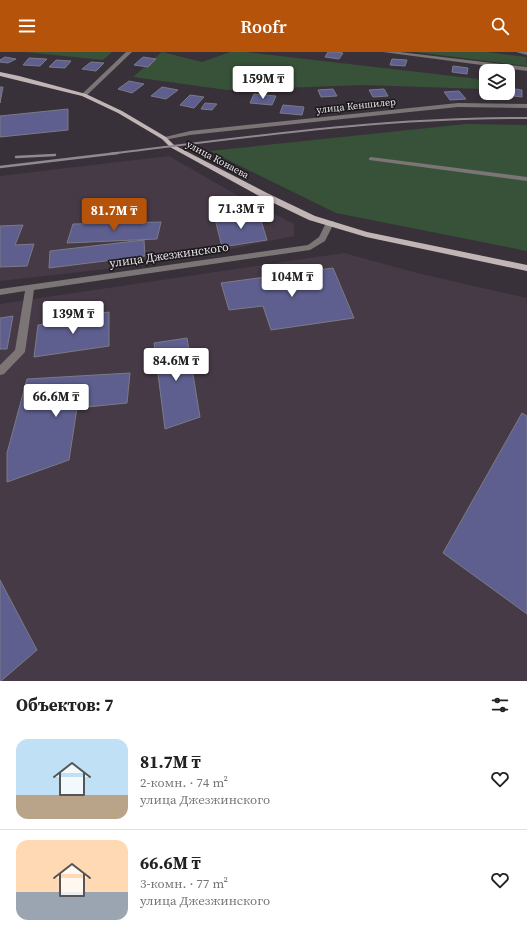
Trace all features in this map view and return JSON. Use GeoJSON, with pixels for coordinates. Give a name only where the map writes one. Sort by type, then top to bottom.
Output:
{"type":"FeatureCollection","features":[{"type":"Feature","properties":{"kind":"main road","name":"улица Конаева"},"geometry":{"type":"LineString","coordinates":[[0,74],[17,77],[84,95],[120,112],[164,138],[172,146],[264,195],[312,218],[366,234],[527,268]]}},
{"type":"Feature","properties":{"kind":"street"},"geometry":{"type":"LineString","coordinates":[[84,95],[129,52]]}},
{"type":"Feature","properties":{"kind":"street"},"geometry":{"type":"LineString","coordinates":[[386,52],[527,69]]}},
{"type":"Feature","properties":{"kind":"street"},"geometry":{"type":"LineString","coordinates":[[519,52],[527,53]]}},
{"type":"Feature","properties":{"kind":"street","name":"улица Кеншилер"},"geometry":{"type":"LineString","coordinates":[[164,138],[190,133],[458,105],[527,106]]}},
{"type":"Feature","properties":{"kind":"street"},"geometry":{"type":"LineString","coordinates":[[371,159],[527,179]]}},
{"type":"Feature","properties":{"kind":"street","name":"улица Джезжинского"},"geometry":{"type":"LineString","coordinates":[[0,292],[310,247],[322,239],[330,223]]}},
{"type":"Feature","properties":{"kind":"street"},"geometry":{"type":"LineString","coordinates":[[0,371],[20,352],[30,287]]}},
{"type":"Feature","properties":{"kind":"shaded area"},"geometry":{"type":"Polygon","coordinates":[[[169,156],[235,194],[294,224],[294,236],[226,250],[115,268],[0,281],[0,176],[169,156]]]}},
{"type":"Feature","properties":{"kind":"shaded area"},"geometry":{"type":"Polygon","coordinates":[[[344,253],[417,273],[527,298],[527,681],[0,681],[0,304],[344,253]]]}},
{"type":"Feature","properties":{"kind":"green space"},"geometry":{"type":"Polygon","coordinates":[[[25,52],[112,52],[103,60],[25,52]]]}},
{"type":"Feature","properties":{"kind":"green space"},"geometry":{"type":"Polygon","coordinates":[[[162,52],[202,62],[230,52],[245,52],[478,79],[479,89],[363,85],[227,90],[133,77],[162,52]]]}},
{"type":"Feature","properties":{"kind":"green space"},"geometry":{"type":"Polygon","coordinates":[[[415,52],[487,52],[526,57],[527,66],[415,52]]]}},
{"type":"Feature","properties":{"kind":"green space"},"geometry":{"type":"Polygon","coordinates":[[[466,124],[527,125],[527,251],[336,213],[210,151],[466,124]]]}},
{"type":"Feature","properties":{"kind":"building"},"geometry":{"type":"Polygon","coordinates":[[[328,52],[343,53],[339,59],[325,57],[328,52]]]}},
{"type":"Feature","properties":{"kind":"building"},"geometry":{"type":"Polygon","coordinates":[[[5,57],[16,59],[8,63],[0,62],[0,60],[5,57]]]}},
{"type":"Feature","properties":{"kind":"building"},"geometry":{"type":"Polygon","coordinates":[[[143,57],[156,59],[148,67],[134,65],[143,57]]]}},
{"type":"Feature","properties":{"kind":"building"},"geometry":{"type":"Polygon","coordinates":[[[29,58],[47,59],[40,66],[23,65],[29,58]]]}},
{"type":"Feature","properties":{"kind":"building"},"geometry":{"type":"Polygon","coordinates":[[[392,59],[407,60],[405,66],[390,65],[392,59]]]}},
{"type":"Feature","properties":{"kind":"building"},"geometry":{"type":"Polygon","coordinates":[[[56,60],[71,61],[65,68],[49,67],[56,60]]]}},
{"type":"Feature","properties":{"kind":"building"},"geometry":{"type":"Polygon","coordinates":[[[91,62],[104,63],[96,71],[82,69],[91,62]]]}},
{"type":"Feature","properties":{"kind":"building"},"geometry":{"type":"Polygon","coordinates":[[[453,66],[468,68],[467,74],[452,72],[453,66]]]}},
{"type":"Feature","properties":{"kind":"building"},"geometry":{"type":"Polygon","coordinates":[[[129,81],[144,84],[132,93],[118,89],[129,81]]]}},
{"type":"Feature","properties":{"kind":"building"},"geometry":{"type":"Polygon","coordinates":[[[0,87],[3,87],[0,103],[0,87]]]}},
{"type":"Feature","properties":{"kind":"building"},"geometry":{"type":"Polygon","coordinates":[[[162,87],[178,90],[166,99],[151,96],[162,87]]]}},
{"type":"Feature","properties":{"kind":"building"},"geometry":{"type":"Polygon","coordinates":[[[333,89],[337,96],[321,97],[318,90],[333,89]]]}},
{"type":"Feature","properties":{"kind":"building"},"geometry":{"type":"Polygon","coordinates":[[[384,89],[388,96],[373,97],[369,90],[384,89]]]}},
{"type":"Feature","properties":{"kind":"building"},"geometry":{"type":"Polygon","coordinates":[[[515,89],[522,90],[522,97],[515,96],[515,89]]]}},
{"type":"Feature","properties":{"kind":"building"},"geometry":{"type":"Polygon","coordinates":[[[459,91],[466,99],[450,100],[444,92],[459,91]]]}},
{"type":"Feature","properties":{"kind":"building"},"geometry":{"type":"Polygon","coordinates":[[[254,94],[276,96],[272,105],[250,103],[254,94]]]}},
{"type":"Feature","properties":{"kind":"building"},"geometry":{"type":"Polygon","coordinates":[[[190,95],[204,97],[194,108],[180,105],[190,95]]]}},
{"type":"Feature","properties":{"kind":"building"},"geometry":{"type":"Polygon","coordinates":[[[205,103],[217,104],[212,110],[201,109],[205,103]]]}},
{"type":"Feature","properties":{"kind":"building"},"geometry":{"type":"Polygon","coordinates":[[[283,105],[304,107],[302,115],[280,113],[283,105]]]}},
{"type":"Feature","properties":{"kind":"building"},"geometry":{"type":"Polygon","coordinates":[[[68,109],[68,130],[0,137],[0,116],[68,109]]]}},
{"type":"Feature","properties":{"kind":"building"},"geometry":{"type":"Polygon","coordinates":[[[259,214],[267,240],[222,247],[215,219],[259,214]]]}},
{"type":"Feature","properties":{"kind":"building"},"geometry":{"type":"Polygon","coordinates":[[[161,222],[157,239],[67,243],[73,224],[161,222]]]}},
{"type":"Feature","properties":{"kind":"building"},"geometry":{"type":"Polygon","coordinates":[[[23,225],[15,245],[34,244],[27,266],[0,267],[0,226],[23,225]]]}},
{"type":"Feature","properties":{"kind":"building"},"geometry":{"type":"Polygon","coordinates":[[[144,240],[145,256],[49,268],[50,251],[144,240]]]}},
{"type":"Feature","properties":{"kind":"building"},"geometry":{"type":"Polygon","coordinates":[[[333,268],[354,318],[271,330],[263,306],[229,310],[221,283],[333,268]]]}},
{"type":"Feature","properties":{"kind":"building"},"geometry":{"type":"Polygon","coordinates":[[[109,312],[109,346],[34,357],[38,325],[53,323],[53,320],[109,312]]]}},
{"type":"Feature","properties":{"kind":"building"},"geometry":{"type":"Polygon","coordinates":[[[13,316],[7,349],[0,349],[0,318],[13,316]]]}},
{"type":"Feature","properties":{"kind":"building"},"geometry":{"type":"Polygon","coordinates":[[[187,338],[200,417],[165,429],[154,343],[187,338]]]}},
{"type":"Feature","properties":{"kind":"building"},"geometry":{"type":"Polygon","coordinates":[[[130,373],[127,403],[77,408],[69,460],[7,482],[7,453],[27,379],[130,373]]]}},
{"type":"Feature","properties":{"kind":"building"},"geometry":{"type":"Polygon","coordinates":[[[522,413],[527,416],[527,614],[443,553],[522,413]]]}},
{"type":"Feature","properties":{"kind":"building"},"geometry":{"type":"Polygon","coordinates":[[[0,580],[37,650],[1,681],[0,681],[0,580]]]}},
{"type":"Feature","properties":{"kind":"railway"},"geometry":{"type":"LineString","coordinates":[[109,154],[370,124],[527,118]]}},
{"type":"Feature","properties":{"kind":"railway"},"geometry":{"type":"LineString","coordinates":[[0,167],[118,153]]}},
{"type":"Feature","properties":{"kind":"railway"},"geometry":{"type":"LineString","coordinates":[[16,157],[55,155]]}}]}
